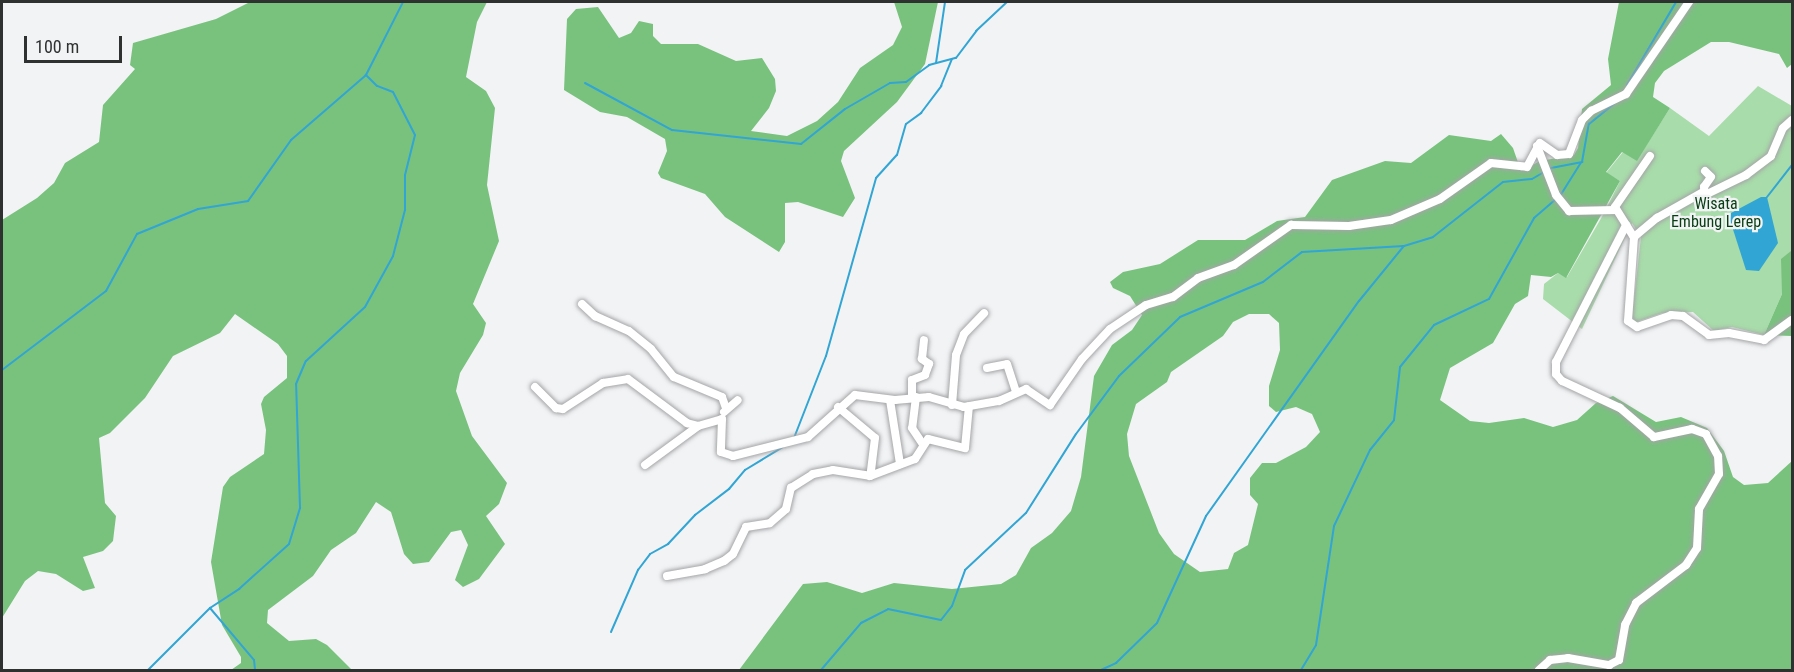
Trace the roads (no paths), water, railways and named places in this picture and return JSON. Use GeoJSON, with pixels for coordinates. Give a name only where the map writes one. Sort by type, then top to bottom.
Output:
{"type":"FeatureCollection","features":[{"type":"Feature","properties":{"kind":"street"},"geometry":{"type":"LineString","coordinates":[[720,417],[721,452],[725,455],[781,443],[792,444],[816,432],[838,407],[855,395],[890,400],[914,398],[969,406],[999,401],[1016,391],[1029,390],[1052,404],[1082,359],[1110,329],[1146,305],[1173,297],[1198,278],[1234,264],[1291,225],[1349,226],[1391,220],[1440,199],[1491,163],[1507,162],[1527,167],[1537,146],[1542,144],[1558,156],[1569,154],[1582,120],[1613,99],[1626,94],[1689,2]]}},
{"type":"Feature","properties":{"kind":"street"},"geometry":{"type":"LineString","coordinates":[[1704,192],[1707,194],[1746,175],[1771,156],[1784,128],[1792,120]]}},
{"type":"Feature","properties":{"kind":"street"},"geometry":{"type":"LineString","coordinates":[[1537,146],[1556,195],[1569,211],[1616,210]]}},
{"type":"Feature","properties":{"kind":"street"},"geometry":{"type":"LineString","coordinates":[[1650,156],[1616,204],[1616,210],[1635,237],[1628,317],[1632,326],[1671,315],[1683,315],[1709,335],[1729,333],[1764,340],[1792,320]]}},
{"type":"Feature","properties":{"kind":"street"},"geometry":{"type":"LineString","coordinates":[[1635,237],[1657,218],[1704,192],[1710,177],[1705,171]]}},
{"type":"Feature","properties":{"kind":"street"},"geometry":{"type":"LineString","coordinates":[[1539,670],[1550,660],[1568,658],[1609,666],[1618,660],[1625,625],[1636,603],[1686,565],[1697,548],[1699,509],[1719,474],[1718,456],[1706,434],[1692,429],[1654,437],[1620,408],[1562,381],[1556,374],[1556,362],[1626,225]]}},
{"type":"Feature","properties":{"kind":"street"},"geometry":{"type":"LineString","coordinates":[[582,304],[595,316],[629,331],[681,382],[704,387],[722,397],[726,408]]}},
{"type":"Feature","properties":{"kind":"street"},"geometry":{"type":"LineString","coordinates":[[952,405],[956,355],[964,334],[984,313]]}},
{"type":"Feature","properties":{"kind":"street"},"geometry":{"type":"LineString","coordinates":[[922,443],[912,429],[914,398],[912,380],[925,375],[929,364],[922,359],[924,340]]}},
{"type":"Feature","properties":{"kind":"street"},"geometry":{"type":"LineString","coordinates":[[987,368],[1007,364],[1016,391]]}},
{"type":"Feature","properties":{"kind":"street"},"geometry":{"type":"LineString","coordinates":[[535,387],[556,408],[563,409],[603,383],[628,379],[687,423],[698,426]]}},
{"type":"Feature","properties":{"kind":"street"},"geometry":{"type":"LineString","coordinates":[[645,465],[698,426],[720,417],[726,408],[738,400]]}},
{"type":"Feature","properties":{"kind":"street"},"geometry":{"type":"LineString","coordinates":[[890,400],[900,464]]}},
{"type":"Feature","properties":{"kind":"street"},"geometry":{"type":"LineString","coordinates":[[667,576],[705,569],[724,561],[733,554],[746,527],[770,523],[786,509],[791,488],[813,474],[832,470],[870,476],[915,459],[922,443],[928,439],[965,448],[969,406]]}},
{"type":"Feature","properties":{"kind":"street"},"geometry":{"type":"LineString","coordinates":[[838,407],[876,438],[870,476]]}},
{"type":"Feature","properties":{"kind":"water"},"geometry":{"type":"Polygon","coordinates":[[[1761,197],[1767,197],[1778,243],[1759,271],[1746,270],[1730,220],[1731,213],[1761,197]]]}},
{"type":"Feature","properties":{"kind":"waterway"},"geometry":{"type":"LineString","coordinates":[[2,370],[106,291],[137,234],[198,209],[248,201],[291,140],[366,75],[403,2]]}},
{"type":"Feature","properties":{"kind":"waterway"},"geometry":{"type":"LineString","coordinates":[[936,63],[945,2]]}},
{"type":"Feature","properties":{"kind":"waterway"},"geometry":{"type":"LineString","coordinates":[[585,83],[672,130],[801,144],[845,109],[890,83],[906,82],[929,65],[956,58],[976,31],[1007,2]]}},
{"type":"Feature","properties":{"kind":"waterway"},"geometry":{"type":"LineString","coordinates":[[1627,85],[1676,2]]}},
{"type":"Feature","properties":{"kind":"waterway"},"geometry":{"type":"LineString","coordinates":[[794,438],[826,356],[876,178],[897,155],[906,124],[921,113],[941,86],[952,59]]}},
{"type":"Feature","properties":{"kind":"waterway"},"geometry":{"type":"LineString","coordinates":[[148,670],[210,608],[239,589],[289,544],[300,508],[296,384],[306,361],[365,307],[393,256],[405,210],[405,175],[415,135],[393,92],[377,86],[366,75]]}},
{"type":"Feature","properties":{"kind":"waterway"},"geometry":{"type":"LineString","coordinates":[[821,670],[861,623],[888,609],[941,620],[952,606],[965,570],[1026,513],[1076,434],[1119,376],[1180,317],[1263,282],[1302,252],[1404,246],[1433,237],[1503,182],[1532,179],[1551,168],[1582,162],[1589,124],[1614,104]]}},
{"type":"Feature","properties":{"kind":"waterway"},"geometry":{"type":"LineString","coordinates":[[1560,196],[1581,163]]}},
{"type":"Feature","properties":{"kind":"waterway"},"geometry":{"type":"LineString","coordinates":[[1767,197],[1792,165]]}},
{"type":"Feature","properties":{"kind":"waterway"},"geometry":{"type":"LineString","coordinates":[[1301,670],[1316,645],[1334,526],[1370,450],[1394,420],[1400,367],[1434,325],[1489,299],[1534,218],[1555,200]]}},
{"type":"Feature","properties":{"kind":"waterway"},"geometry":{"type":"LineString","coordinates":[[1101,670],[1116,663],[1157,623],[1206,516],[1359,301],[1403,247]]}},
{"type":"Feature","properties":{"kind":"waterway"},"geometry":{"type":"LineString","coordinates":[[611,632],[638,570],[650,554],[668,544],[695,515],[729,489],[745,470],[783,447]]}},
{"type":"Feature","properties":{"kind":"waterway"},"geometry":{"type":"LineString","coordinates":[[210,608],[254,660],[255,670]]}},
{"type":"Feature","properties":{"kind":"park label","name":"Wisata Embung Lerep"},"geometry":{"type":"Point","coordinates":[1716,213]}}]}
